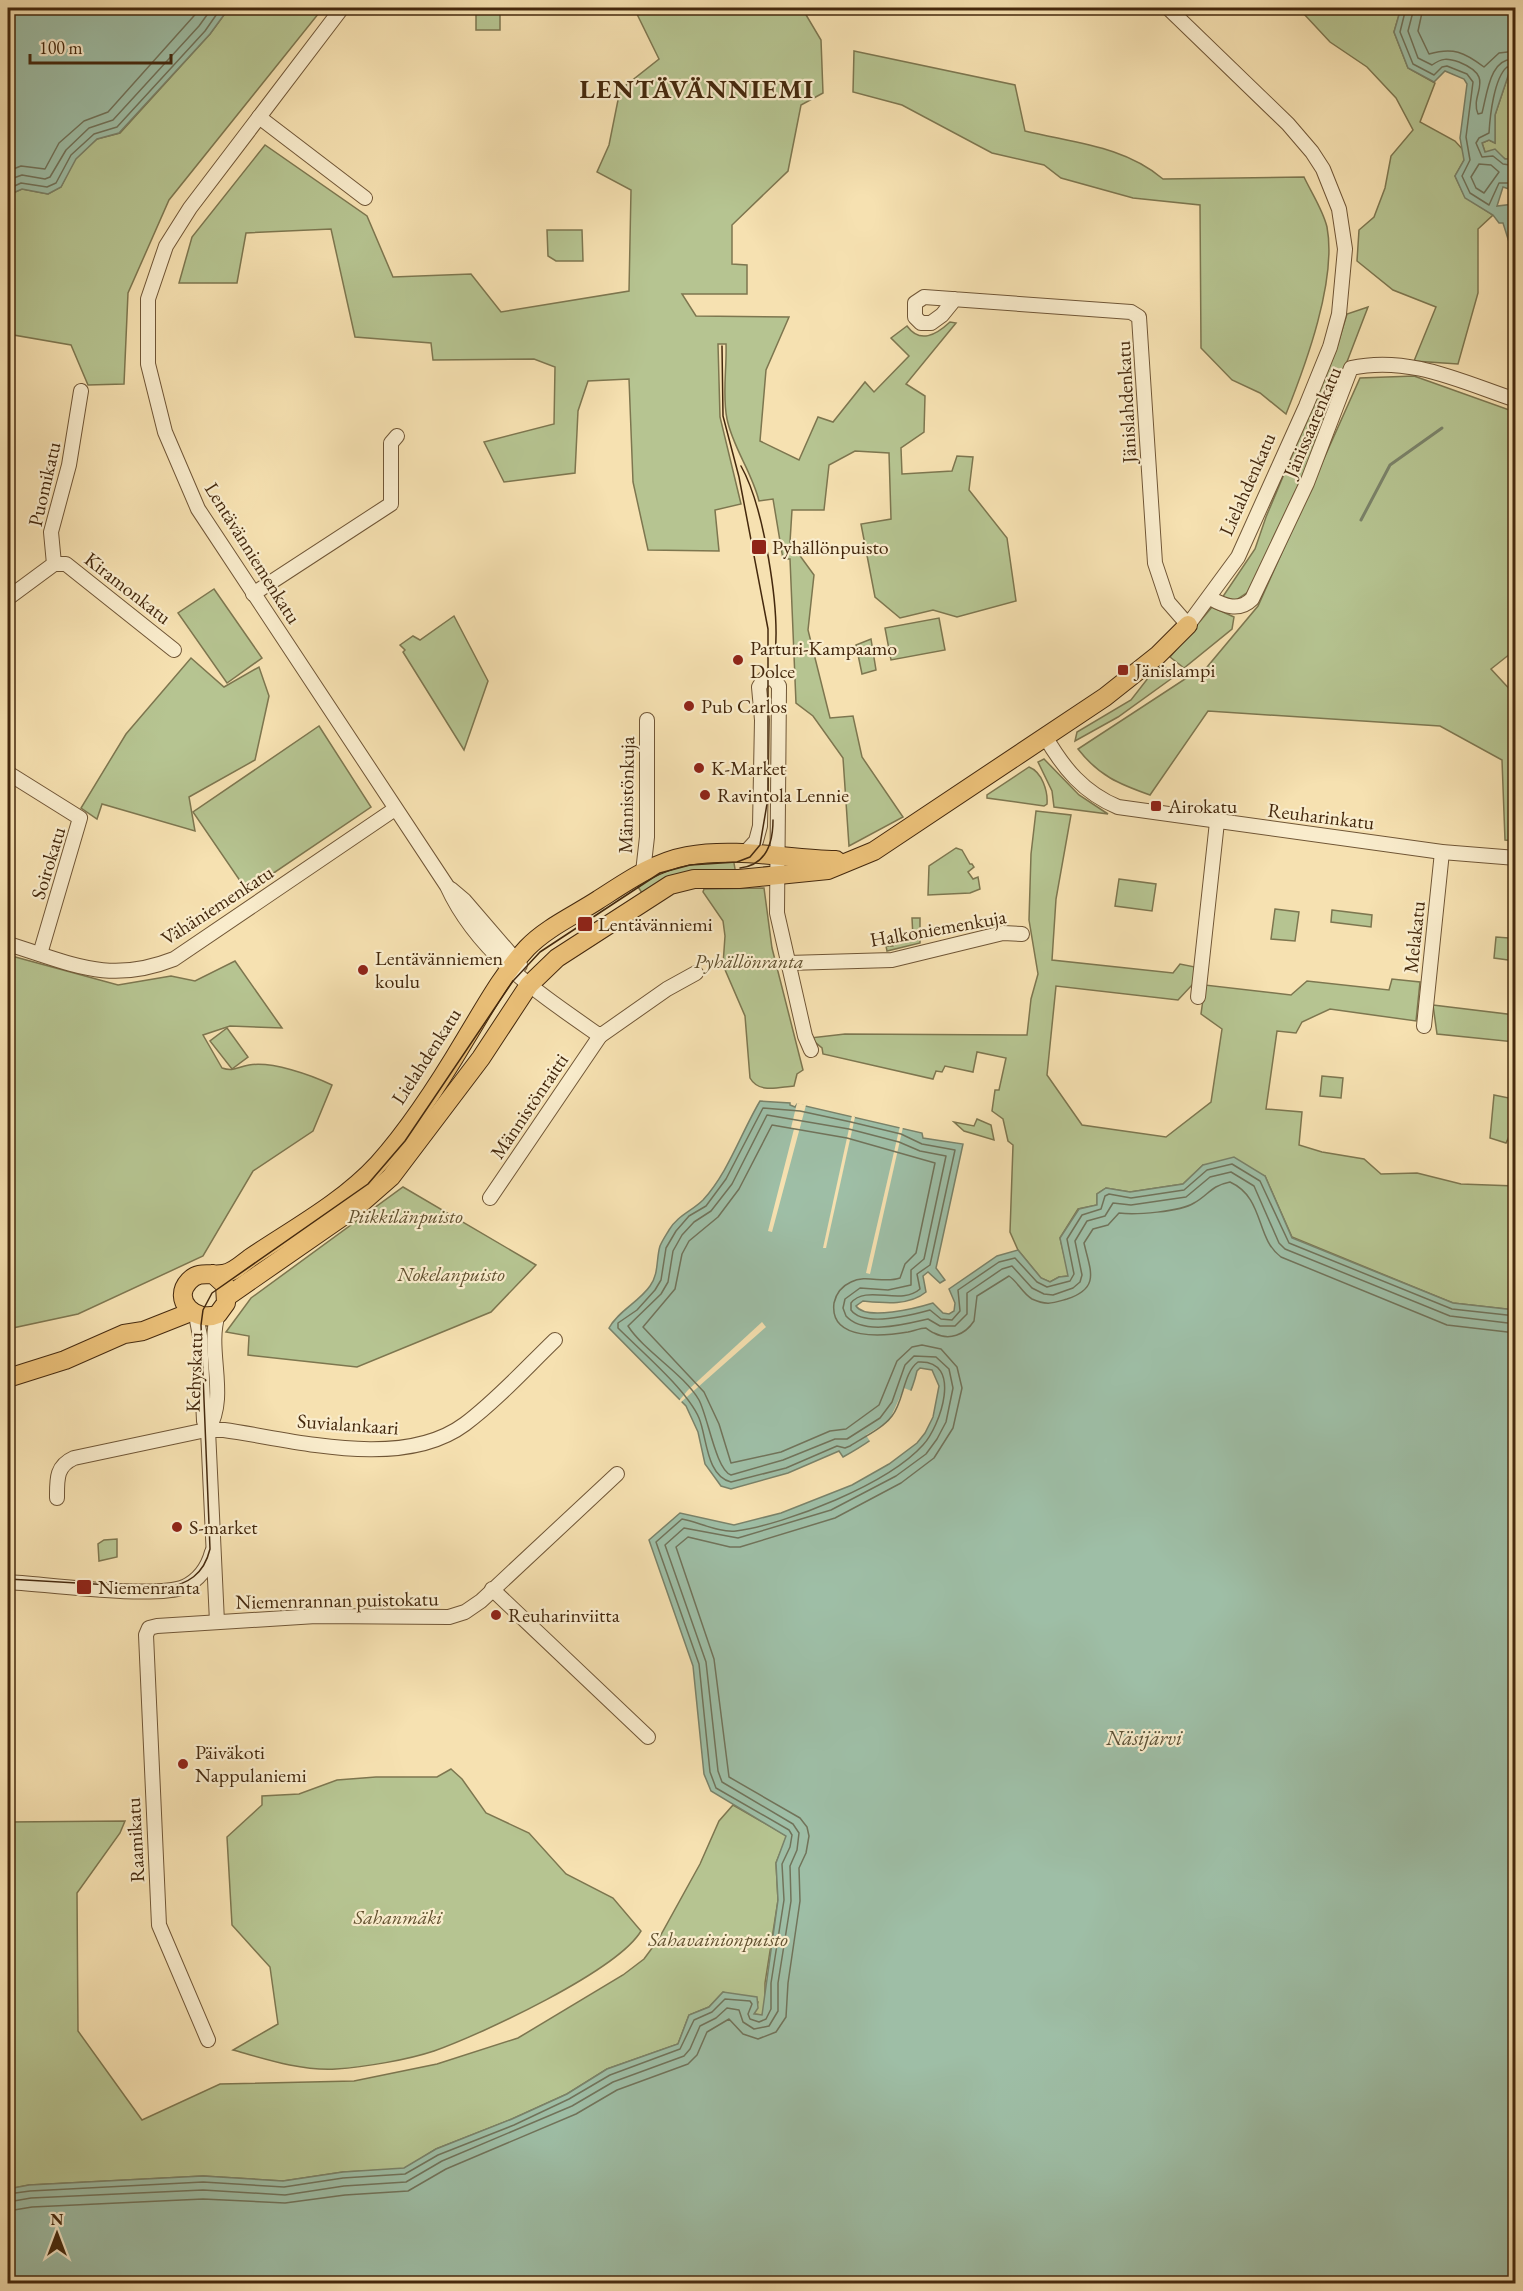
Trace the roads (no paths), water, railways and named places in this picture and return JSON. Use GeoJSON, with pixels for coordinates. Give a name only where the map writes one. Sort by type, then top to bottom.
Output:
{"type":"FeatureCollection","features":[{"type":"Feature","properties":{"kind":"main road","name":"Lielahdenkatu"},"geometry":{"type":"LineString","coordinates":[[228,1296],[359,1205],[391,1177],[481,1058],[529,985],[557,958],[670,885],[694,879],[776,876],[828,870],[853,861],[885,844],[1131,678],[1188,625]]}},
{"type":"Feature","properties":{"kind":"main road","name":"Lielahdenkatu"},"geometry":{"type":"LineString","coordinates":[[213,1274],[229,1272],[294,1229],[350,1191],[376,1166],[396,1143],[443,1075],[513,965],[542,936],[643,872],[686,856],[745,853],[853,861]]}},
{"type":"Feature","properties":{"kind":"main road"},"geometry":{"type":"LineString","coordinates":[[124,1334],[139,1322],[174,1303],[191,1278],[205,1273],[213,1274],[224,1283],[228,1296],[218,1314],[207,1318],[193,1314],[186,1306],[184,1291]]}},
{"type":"Feature","properties":{"kind":"main road"},"geometry":{"type":"LineString","coordinates":[[8,1378],[65,1360],[124,1334],[143,1331],[193,1314]]}},
{"type":"Feature","properties":{"kind":"street","name":"Lentävänniemenkatu"},"geometry":{"type":"LineString","coordinates":[[342,8],[190,208],[165,246],[148,299],[148,364],[165,432],[198,509],[447,886],[464,900],[529,985]]}},
{"type":"Feature","properties":{"kind":"street","name":"Lielahdenkatu"},"geometry":{"type":"LineString","coordinates":[[1168,8],[1288,124],[1312,152],[1323,169],[1339,209],[1345,249],[1344,279],[1330,347],[1253,528],[1238,557],[1188,625]]}},
{"type":"Feature","properties":{"kind":"street"},"geometry":{"type":"LineString","coordinates":[[259,117],[365,198]]}},
{"type":"Feature","properties":{"kind":"street","name":"Jänislahdenkatu"},"geometry":{"type":"LineString","coordinates":[[955,299],[1123,311],[1139,317],[1155,563],[1168,602],[1188,625]]}},
{"type":"Feature","properties":{"kind":"street","name":"Jänissaarenkatu"},"geometry":{"type":"LineString","coordinates":[[1210,598],[1221,604],[1237,607],[1252,599],[1304,492],[1352,368],[1386,363],[1419,367],[1515,400]]}},
{"type":"Feature","properties":{"kind":"street","name":"Puomikatu"},"geometry":{"type":"LineString","coordinates":[[54,564],[51,532],[69,465],[81,391]]}},
{"type":"Feature","properties":{"kind":"street"},"geometry":{"type":"LineString","coordinates":[[254,594],[391,504],[392,443],[398,436]]}},
{"type":"Feature","properties":{"kind":"street"},"geometry":{"type":"LineString","coordinates":[[8,598],[54,564]]}},
{"type":"Feature","properties":{"kind":"street","name":"Kiramonkatu"},"geometry":{"type":"LineString","coordinates":[[54,564],[66,564],[174,650]]}},
{"type":"Feature","properties":{"kind":"street"},"geometry":{"type":"LineString","coordinates":[[745,853],[756,841],[760,826],[762,720],[759,687],[764,679],[773,678],[779,686],[777,913],[805,1036],[811,1050]]}},
{"type":"Feature","properties":{"kind":"street","name":"Männistönkuja"},"geometry":{"type":"LineString","coordinates":[[643,872],[647,837],[647,720]]}},
{"type":"Feature","properties":{"kind":"street","name":"Reuharinkatu"},"geometry":{"type":"LineString","coordinates":[[1045,736],[1075,779],[1089,792],[1106,802],[1133,811],[1442,852],[1515,858]]}},
{"type":"Feature","properties":{"kind":"street","name":"Soirokatu"},"geometry":{"type":"LineString","coordinates":[[8,773],[80,818],[40,954]]}},
{"type":"Feature","properties":{"kind":"street","name":"Vähäniemenkatu"},"geometry":{"type":"LineString","coordinates":[[8,944],[70,964],[115,972],[147,969],[174,959],[395,809]]}},
{"type":"Feature","properties":{"kind":"street"},"geometry":{"type":"LineString","coordinates":[[1198,997],[1217,822]]}},
{"type":"Feature","properties":{"kind":"street","name":"Melakatu"},"geometry":{"type":"LineString","coordinates":[[1424,1026],[1442,852]]}},
{"type":"Feature","properties":{"kind":"street","name":"Halkoniemenkuja"},"geometry":{"type":"LineString","coordinates":[[788,963],[892,960],[1003,933],[1022,934]]}},
{"type":"Feature","properties":{"kind":"street"},"geometry":{"type":"LineString","coordinates":[[529,985],[600,1036],[667,989],[696,973]]}},
{"type":"Feature","properties":{"kind":"street","name":"Männistönraitti"},"geometry":{"type":"LineString","coordinates":[[490,1198],[600,1036]]}},
{"type":"Feature","properties":{"kind":"street","name":"Kehyskatu"},"geometry":{"type":"LineString","coordinates":[[193,1314],[200,1336],[204,1421],[208,1430],[217,1622]]}},
{"type":"Feature","properties":{"kind":"street","name":"Kehyskatu"},"geometry":{"type":"LineString","coordinates":[[208,1430],[213,1421],[216,1406],[215,1336],[218,1314]]}},
{"type":"Feature","properties":{"kind":"street","name":"Suvialankaari"},"geometry":{"type":"LineString","coordinates":[[57,1498],[57,1476],[60,1467],[74,1458],[208,1430],[369,1450],[398,1450],[419,1446],[464,1425],[555,1340]]}},
{"type":"Feature","properties":{"kind":"street","name":"Niemenrannan puistokatu"},"geometry":{"type":"LineString","coordinates":[[149,1628],[316,1616],[449,1617],[465,1612],[616,1474]]}},
{"type":"Feature","properties":{"kind":"street"},"geometry":{"type":"LineString","coordinates":[[8,1582],[171,1590],[190,1584],[200,1575],[209,1562],[214,1547]]}},
{"type":"Feature","properties":{"kind":"street"},"geometry":{"type":"LineString","coordinates":[[492,1589],[648,1737]]}},
{"type":"Feature","properties":{"kind":"street","name":"Raamikatu"},"geometry":{"type":"LineString","coordinates":[[149,1628],[146,1635],[159,1924],[208,2040]]}},
{"type":"Feature","properties":{"kind":"water"},"geometry":{"type":"Polygon","coordinates":[[[8,8],[229,8],[210,34],[119,133],[97,139],[76,159],[61,187],[48,194],[22,189],[8,195],[8,8]]]}},
{"type":"Feature","properties":{"kind":"water"},"geometry":{"type":"Polygon","coordinates":[[[1401,8],[1515,8],[1515,83],[1514,74],[1509,73],[1495,115],[1495,143],[1489,140],[1482,143],[1485,152],[1495,149],[1505,159],[1512,159],[1515,162],[1515,196],[1509,189],[1503,187],[1497,206],[1514,204],[1515,200],[1515,261],[1503,223],[1499,223],[1493,215],[1465,198],[1455,176],[1464,160],[1460,138],[1467,84],[1464,79],[1445,71],[1434,82],[1408,68],[1394,32],[1401,8]]]}},
{"type":"Feature","properties":{"kind":"water","name":"Näsijärvi"},"geometry":{"type":"Polygon","coordinates":[[[760,1101],[790,1103],[795,1107],[797,1104],[922,1133],[923,1138],[963,1144],[936,1268],[945,1280],[940,1283],[928,1272],[923,1276],[926,1292],[912,1300],[904,1302],[863,1301],[856,1306],[870,1313],[892,1312],[933,1303],[943,1313],[949,1314],[954,1311],[955,1303],[949,1289],[997,1256],[1018,1250],[1041,1278],[1050,1282],[1059,1277],[1068,1276],[1060,1238],[1079,1209],[1097,1205],[1097,1194],[1106,1188],[1130,1192],[1183,1184],[1203,1165],[1234,1157],[1265,1176],[1292,1238],[1453,1303],[1515,1310],[1515,2283],[8,2284],[8,2189],[29,2185],[203,2176],[283,2181],[343,2172],[404,2168],[436,2149],[567,2094],[607,2069],[678,2044],[689,2015],[709,2007],[723,1992],[757,1997],[758,2008],[754,2014],[762,2015],[778,1900],[776,1863],[786,1836],[711,1791],[704,1774],[693,1666],[649,1540],[680,1513],[734,1525],[781,1513],[852,1485],[889,1464],[917,1443],[933,1417],[939,1386],[932,1370],[920,1368],[899,1413],[870,1441],[843,1457],[839,1451],[788,1473],[731,1489],[721,1486],[705,1464],[698,1432],[686,1406],[609,1328],[650,1286],[655,1277],[660,1246],[664,1238],[672,1225],[699,1204],[720,1178],[760,1101]]]}},
{"type":"Feature","properties":{"kind":"waterway"},"geometry":{"type":"LineString","coordinates":[[1361,520],[1390,465],[1442,428]]}},
{"type":"Feature","properties":{"kind":"tram line"},"geometry":{"type":"LineString","coordinates":[[8,1579],[163,1588],[180,1584],[194,1577],[204,1565],[210,1549],[201,1325],[203,1310],[212,1293],[368,1184],[405,1141],[513,981],[540,952],[660,873],[690,865],[737,862],[750,857],[760,845],[768,798],[768,629],[739,477],[723,416],[722,346]]}},
{"type":"Feature","properties":{"kind":"tram line"},"geometry":{"type":"LineString","coordinates":[[741,466],[757,506],[773,585],[775,655]]}},
{"type":"Feature","properties":{"kind":"tram line"},"geometry":{"type":"LineString","coordinates":[[740,868],[756,863],[762,858],[772,837],[773,820]]}},
{"type":"Feature","properties":{"kind":"place","name":"Pyhällönpuisto"},"geometry":{"type":"Point","coordinates":[759,547]}},
{"type":"Feature","properties":{"kind":"place","name":"Parturi-Kampaamo Dolce"},"geometry":{"type":"Point","coordinates":[738,660]}},
{"type":"Feature","properties":{"kind":"place","name":"Jänislampi"},"geometry":{"type":"Point","coordinates":[1123,670]}},
{"type":"Feature","properties":{"kind":"place","name":"Pub Carlos"},"geometry":{"type":"Point","coordinates":[689,706]}},
{"type":"Feature","properties":{"kind":"place","name":"K-Market"},"geometry":{"type":"Point","coordinates":[699,768]}},
{"type":"Feature","properties":{"kind":"place","name":"Ravintola Lennie"},"geometry":{"type":"Point","coordinates":[705,795]}},
{"type":"Feature","properties":{"kind":"place","name":"Airokatu"},"geometry":{"type":"Point","coordinates":[1156,806]}},
{"type":"Feature","properties":{"kind":"place","name":"Lentävänniemi"},"geometry":{"type":"Point","coordinates":[585,924]}},
{"type":"Feature","properties":{"kind":"place","name":"Lentävänniemen koulu"},"geometry":{"type":"Point","coordinates":[363,970]}},
{"type":"Feature","properties":{"kind":"place","name":"S-market"},"geometry":{"type":"Point","coordinates":[177,1527]}},
{"type":"Feature","properties":{"kind":"place","name":"Niemenranta"},"geometry":{"type":"Point","coordinates":[84,1587]}},
{"type":"Feature","properties":{"kind":"place","name":"Reuharinviitta"},"geometry":{"type":"Point","coordinates":[496,1615]}},
{"type":"Feature","properties":{"kind":"place","name":"Päiväkoti Nappulaniemi"},"geometry":{"type":"Point","coordinates":[183,1764]}},
{"type":"Feature","properties":{"kind":"district","name":"LENTÄVÄNNIEMI"},"geometry":{"type":"Point","coordinates":[697,89]}},
{"type":"Feature","properties":{"kind":"park label","name":"Pyhällönranta"},"geometry":{"type":"Point","coordinates":[749,961]}},
{"type":"Feature","properties":{"kind":"park label","name":"Piikkilänpuisto"},"geometry":{"type":"Point","coordinates":[405,1216]}},
{"type":"Feature","properties":{"kind":"park label","name":"Nokelanpuisto"},"geometry":{"type":"Point","coordinates":[451,1274]}},
{"type":"Feature","properties":{"kind":"park label","name":"Sahanmäki"},"geometry":{"type":"Point","coordinates":[398,1917]}},
{"type":"Feature","properties":{"kind":"park label","name":"Sahavainionpuisto"},"geometry":{"type":"Point","coordinates":[718,1939]}}]}
